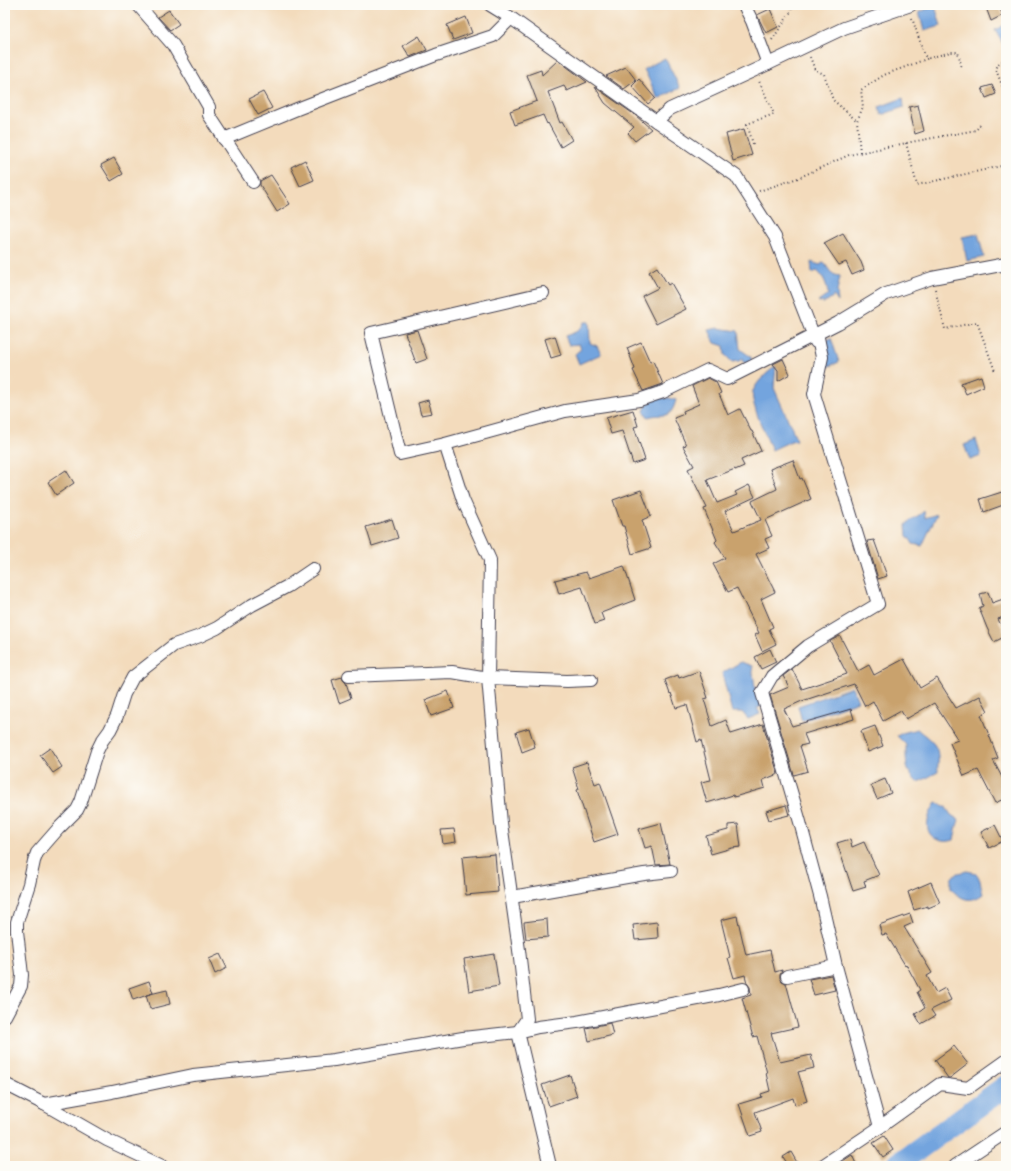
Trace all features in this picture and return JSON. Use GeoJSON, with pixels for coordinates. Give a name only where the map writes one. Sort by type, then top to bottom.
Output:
{"type":"FeatureCollection","features":[{"type":"Feature","properties":{"kind":"street"},"geometry":{"type":"LineString","coordinates":[[138,5],[173,45],[208,107],[209,115],[253,182]]}},
{"type":"Feature","properties":{"kind":"street"},"geometry":{"type":"LineString","coordinates":[[490,5],[511,18],[656,122],[736,176],[775,237],[815,334],[822,357],[814,394],[878,604],[808,646],[772,676],[762,693],[816,881],[836,966],[880,1127]]}},
{"type":"Feature","properties":{"kind":"street"},"geometry":{"type":"LineString","coordinates":[[744,5],[768,64]]}},
{"type":"Feature","properties":{"kind":"street"},"geometry":{"type":"LineString","coordinates":[[656,122],[670,109],[844,28],[909,6]]}},
{"type":"Feature","properties":{"kind":"street"},"geometry":{"type":"LineString","coordinates":[[224,139],[436,55],[493,36],[511,18]]}},
{"type":"Feature","properties":{"kind":"street"},"geometry":{"type":"LineString","coordinates":[[543,293],[371,333],[400,454],[445,444],[565,410],[639,400],[663,392],[708,370],[727,379],[838,323],[886,294],[932,278],[1006,264]]}},
{"type":"Feature","properties":{"kind":"street"},"geometry":{"type":"LineString","coordinates":[[445,444],[463,500],[490,560],[488,678],[501,823],[527,1019],[518,1032],[550,1166]]}},
{"type":"Feature","properties":{"kind":"street"},"geometry":{"type":"LineString","coordinates":[[5,1016],[21,986],[22,974],[17,922],[29,884],[34,861],[37,854],[58,829],[77,810],[81,802],[97,751],[117,716],[124,694],[133,677],[174,645],[217,628],[252,605],[288,586],[313,570]]}},
{"type":"Feature","properties":{"kind":"street"},"geometry":{"type":"LineString","coordinates":[[350,676],[452,672],[488,678],[567,681],[591,680]]}},
{"type":"Feature","properties":{"kind":"street"},"geometry":{"type":"LineString","coordinates":[[512,897],[644,874],[671,871]]}},
{"type":"Feature","properties":{"kind":"street"},"geometry":{"type":"LineString","coordinates":[[787,976],[836,966]]}},
{"type":"Feature","properties":{"kind":"street"},"geometry":{"type":"LineString","coordinates":[[44,1104],[112,1092],[192,1075],[334,1060],[463,1038],[518,1032],[538,1027],[577,1022],[719,995],[743,989]]}},
{"type":"Feature","properties":{"kind":"street"},"geometry":{"type":"LineString","coordinates":[[822,1166],[940,1084],[968,1088],[1006,1061]]}},
{"type":"Feature","properties":{"kind":"street"},"geometry":{"type":"LineString","coordinates":[[5,1084],[44,1104],[107,1140],[162,1166]]}},
{"type":"Feature","properties":{"kind":"street"},"geometry":{"type":"LineString","coordinates":[[955,1166],[1006,1132]]}},
{"type":"Feature","properties":{"kind":"path"},"geometry":{"type":"LineString","coordinates":[[763,51],[778,32],[790,13],[793,5]]}},
{"type":"Feature","properties":{"kind":"path"},"geometry":{"type":"LineString","coordinates":[[909,6],[923,52],[925,56],[929,58]]}},
{"type":"Feature","properties":{"kind":"path"},"geometry":{"type":"LineString","coordinates":[[805,47],[815,70],[824,74],[833,100],[857,121]]}},
{"type":"Feature","properties":{"kind":"path"},"geometry":{"type":"LineString","coordinates":[[860,153],[857,121],[863,107],[861,90],[884,76],[929,58],[951,52],[958,52],[962,69]]}},
{"type":"Feature","properties":{"kind":"path"},"geometry":{"type":"LineString","coordinates":[[1006,59],[998,64],[996,70],[1006,95]]}},
{"type":"Feature","properties":{"kind":"path"},"geometry":{"type":"LineString","coordinates":[[753,144],[747,124],[774,114],[755,70]]}},
{"type":"Feature","properties":{"kind":"path"},"geometry":{"type":"LineString","coordinates":[[749,196],[798,178],[849,155],[976,130],[980,124]]}},
{"type":"Feature","properties":{"kind":"path"},"geometry":{"type":"LineString","coordinates":[[906,143],[917,185],[1006,165]]}},
{"type":"Feature","properties":{"kind":"path"},"geometry":{"type":"LineString","coordinates":[[932,278],[945,329],[977,322],[995,371]]}},
{"type":"Feature","properties":{"kind":"water"},"geometry":{"type":"Polygon","coordinates":[[[935,6],[941,26],[924,31],[919,12],[935,6]]]}},
{"type":"Feature","properties":{"kind":"water"},"geometry":{"type":"Polygon","coordinates":[[[1006,24],[1006,49],[995,30],[1006,24]]]}},
{"type":"Feature","properties":{"kind":"water"},"geometry":{"type":"Polygon","coordinates":[[[665,58],[680,88],[658,99],[644,69],[665,58]]]}},
{"type":"Feature","properties":{"kind":"water"},"geometry":{"type":"Polygon","coordinates":[[[903,98],[904,107],[881,115],[879,107],[903,98]]]}},
{"type":"Feature","properties":{"kind":"water"},"geometry":{"type":"Polygon","coordinates":[[[978,234],[984,257],[967,261],[962,237],[978,234]]]}},
{"type":"Feature","properties":{"kind":"water"},"geometry":{"type":"Polygon","coordinates":[[[811,262],[820,265],[824,262],[832,273],[840,276],[837,292],[838,302],[834,296],[824,303],[818,302],[828,295],[827,288],[824,279],[817,271],[812,273],[811,262]]]}},
{"type":"Feature","properties":{"kind":"water"},"geometry":{"type":"Polygon","coordinates":[[[584,322],[589,322],[590,343],[597,346],[601,354],[579,364],[575,354],[581,349],[579,344],[569,345],[565,336],[577,331],[584,322]]]}},
{"type":"Feature","properties":{"kind":"water"},"geometry":{"type":"Polygon","coordinates":[[[718,328],[738,331],[740,349],[751,357],[752,363],[748,364],[743,362],[742,359],[732,362],[725,355],[724,346],[715,343],[709,330],[718,328]]]}},
{"type":"Feature","properties":{"kind":"water"},"geometry":{"type":"Polygon","coordinates":[[[831,338],[839,362],[827,367],[827,340],[831,338]]]}},
{"type":"Feature","properties":{"kind":"water"},"geometry":{"type":"Polygon","coordinates":[[[776,366],[774,388],[797,440],[791,441],[772,450],[759,420],[752,396],[757,383],[776,366]]]}},
{"type":"Feature","properties":{"kind":"water"},"geometry":{"type":"Polygon","coordinates":[[[658,398],[669,398],[676,400],[674,407],[669,414],[648,417],[644,411],[648,403],[658,398]]]}},
{"type":"Feature","properties":{"kind":"water"},"geometry":{"type":"Polygon","coordinates":[[[976,440],[981,456],[970,460],[964,445],[976,440]]]}},
{"type":"Feature","properties":{"kind":"water"},"geometry":{"type":"Polygon","coordinates":[[[924,511],[925,518],[937,514],[922,546],[913,544],[907,536],[906,525],[910,520],[924,511]]]}},
{"type":"Feature","properties":{"kind":"water"},"geometry":{"type":"Polygon","coordinates":[[[741,662],[752,666],[756,694],[759,696],[762,706],[757,708],[760,714],[748,719],[742,712],[732,712],[722,673],[741,662]]]}},
{"type":"Feature","properties":{"kind":"water"},"geometry":{"type":"Polygon","coordinates":[[[852,687],[858,701],[802,721],[798,706],[852,687]]]}},
{"type":"Feature","properties":{"kind":"water"},"geometry":{"type":"Polygon","coordinates":[[[917,729],[936,747],[938,772],[917,782],[910,774],[908,769],[906,760],[906,745],[897,736],[917,729]]]}},
{"type":"Feature","properties":{"kind":"water"},"geometry":{"type":"Polygon","coordinates":[[[936,803],[945,806],[951,815],[959,820],[954,840],[938,840],[931,836],[928,822],[936,803]]]}},
{"type":"Feature","properties":{"kind":"water"},"geometry":{"type":"Polygon","coordinates":[[[967,871],[976,873],[980,881],[983,894],[974,899],[962,898],[951,889],[952,878],[956,874],[967,871]]]}},
{"type":"Feature","properties":{"kind":"building"},"geometry":{"type":"Polygon","coordinates":[[[985,5],[998,5],[1003,15],[991,21],[985,5]]]}},
{"type":"Feature","properties":{"kind":"building"},"geometry":{"type":"Polygon","coordinates":[[[770,9],[778,27],[766,33],[757,15],[770,9]]]}},
{"type":"Feature","properties":{"kind":"building"},"geometry":{"type":"Polygon","coordinates":[[[169,10],[179,24],[170,30],[158,17],[169,10]]]}},
{"type":"Feature","properties":{"kind":"building"},"geometry":{"type":"Polygon","coordinates":[[[466,17],[472,33],[453,40],[447,25],[466,17]]]}},
{"type":"Feature","properties":{"kind":"building"},"geometry":{"type":"Polygon","coordinates":[[[419,36],[427,50],[410,57],[403,46],[419,36]]]}},
{"type":"Feature","properties":{"kind":"building"},"geometry":{"type":"Polygon","coordinates":[[[558,60],[587,82],[567,91],[564,86],[548,92],[560,123],[562,122],[572,140],[561,147],[543,115],[515,125],[510,111],[537,101],[527,75],[541,70],[542,75],[558,60]]]}},
{"type":"Feature","properties":{"kind":"building"},"geometry":{"type":"Polygon","coordinates":[[[626,67],[636,80],[624,89],[606,76],[626,67]]]}},
{"type":"Feature","properties":{"kind":"building"},"geometry":{"type":"Polygon","coordinates":[[[639,79],[655,98],[648,104],[632,86],[639,79]]]}},
{"type":"Feature","properties":{"kind":"building"},"geometry":{"type":"Polygon","coordinates":[[[992,85],[996,94],[986,98],[982,88],[992,85]]]}},
{"type":"Feature","properties":{"kind":"building"},"geometry":{"type":"Polygon","coordinates":[[[595,87],[635,115],[651,129],[635,141],[628,133],[634,127],[605,103],[595,87]]]}},
{"type":"Feature","properties":{"kind":"building"},"geometry":{"type":"Polygon","coordinates":[[[263,92],[272,108],[258,115],[249,99],[263,92]]]}},
{"type":"Feature","properties":{"kind":"building"},"geometry":{"type":"Polygon","coordinates":[[[918,105],[924,131],[915,134],[909,107],[918,105]]]}},
{"type":"Feature","properties":{"kind":"building"},"geometry":{"type":"Polygon","coordinates":[[[744,129],[752,155],[733,161],[726,134],[744,129]]]}},
{"type":"Feature","properties":{"kind":"building"},"geometry":{"type":"Polygon","coordinates":[[[114,158],[123,174],[111,181],[101,165],[114,158]]]}},
{"type":"Feature","properties":{"kind":"building"},"geometry":{"type":"Polygon","coordinates":[[[305,160],[314,180],[300,186],[291,167],[305,160]]]}},
{"type":"Feature","properties":{"kind":"building"},"geometry":{"type":"Polygon","coordinates":[[[271,175],[290,204],[277,212],[260,185],[260,181],[271,175]]]}},
{"type":"Feature","properties":{"kind":"building"},"geometry":{"type":"Polygon","coordinates":[[[843,233],[861,262],[864,270],[852,275],[846,262],[839,265],[824,243],[843,233]]]}},
{"type":"Feature","properties":{"kind":"building"},"geometry":{"type":"Polygon","coordinates":[[[657,267],[668,285],[671,283],[686,309],[656,324],[642,296],[658,288],[649,272],[657,267]]]}},
{"type":"Feature","properties":{"kind":"building"},"geometry":{"type":"Polygon","coordinates":[[[417,330],[427,359],[416,363],[405,333],[417,330]]]}},
{"type":"Feature","properties":{"kind":"building"},"geometry":{"type":"Polygon","coordinates":[[[555,336],[561,355],[551,358],[545,339],[555,336]]]}},
{"type":"Feature","properties":{"kind":"building"},"geometry":{"type":"Polygon","coordinates":[[[641,342],[650,362],[653,361],[663,384],[643,391],[633,370],[635,369],[627,348],[641,342]]]}},
{"type":"Feature","properties":{"kind":"building"},"geometry":{"type":"Polygon","coordinates":[[[783,359],[790,374],[778,381],[778,370],[773,364],[783,359]]]}},
{"type":"Feature","properties":{"kind":"building"},"geometry":{"type":"Polygon","coordinates":[[[981,376],[984,386],[966,394],[961,383],[981,376]]]}},
{"type":"Feature","properties":{"kind":"building"},"geometry":{"type":"Polygon","coordinates":[[[708,378],[716,382],[721,393],[719,394],[728,415],[740,409],[761,451],[741,460],[744,466],[707,480],[717,503],[737,495],[735,492],[749,485],[755,497],[725,511],[734,531],[761,520],[752,501],[777,489],[770,469],[793,460],[800,479],[802,478],[811,499],[765,520],[772,536],[765,539],[769,548],[756,554],[775,592],[761,599],[773,627],[769,629],[776,644],[762,651],[755,635],[759,633],[737,588],[728,592],[713,564],[725,558],[715,542],[717,540],[704,509],[707,508],[688,469],[694,466],[683,446],[686,445],[674,418],[684,414],[683,411],[699,404],[692,386],[708,378]]]}},
{"type":"Feature","properties":{"kind":"building"},"geometry":{"type":"Polygon","coordinates":[[[428,400],[432,413],[421,415],[418,403],[428,400]]]}},
{"type":"Feature","properties":{"kind":"building"},"geometry":{"type":"Polygon","coordinates":[[[633,410],[638,426],[634,427],[645,460],[633,464],[622,431],[611,434],[606,418],[633,410]]]}},
{"type":"Feature","properties":{"kind":"building"},"geometry":{"type":"Polygon","coordinates":[[[66,470],[74,483],[56,495],[48,482],[66,470]]]}},
{"type":"Feature","properties":{"kind":"building"},"geometry":{"type":"Polygon","coordinates":[[[641,490],[651,516],[642,520],[651,548],[632,554],[624,526],[622,526],[613,500],[641,490]]]}},
{"type":"Feature","properties":{"kind":"building"},"geometry":{"type":"Polygon","coordinates":[[[1002,492],[1006,504],[984,512],[980,499],[1002,492]]]}},
{"type":"Feature","properties":{"kind":"building"},"geometry":{"type":"Polygon","coordinates":[[[392,519],[398,538],[372,546],[366,527],[392,519]]]}},
{"type":"Feature","properties":{"kind":"building"},"geometry":{"type":"Polygon","coordinates":[[[874,540],[887,576],[878,579],[867,541],[874,540]]]}},
{"type":"Feature","properties":{"kind":"building"},"geometry":{"type":"Polygon","coordinates":[[[624,566],[635,600],[601,613],[604,621],[595,624],[582,587],[559,594],[555,580],[586,572],[589,578],[624,566]]]}},
{"type":"Feature","properties":{"kind":"building"},"geometry":{"type":"Polygon","coordinates":[[[988,592],[992,603],[1006,598],[1006,616],[998,619],[1006,636],[994,642],[979,608],[983,606],[980,594],[988,592]]]}},
{"type":"Feature","properties":{"kind":"building"},"geometry":{"type":"Polygon","coordinates":[[[840,636],[858,671],[869,665],[874,675],[904,659],[920,688],[937,678],[956,708],[980,696],[988,711],[981,715],[998,758],[993,760],[1006,785],[1006,798],[995,803],[978,770],[964,776],[950,743],[958,740],[934,703],[906,719],[901,711],[883,721],[873,701],[865,706],[854,684],[802,701],[784,709],[792,726],[851,709],[854,719],[804,734],[808,744],[800,746],[808,771],[794,775],[770,695],[789,687],[783,676],[792,669],[802,689],[847,674],[830,641],[840,636]]]}},
{"type":"Feature","properties":{"kind":"building"},"geometry":{"type":"Polygon","coordinates":[[[770,649],[776,662],[761,669],[755,657],[770,649]]]}},
{"type":"Feature","properties":{"kind":"building"},"geometry":{"type":"Polygon","coordinates":[[[699,671],[708,698],[704,699],[712,726],[726,720],[731,734],[763,724],[778,774],[763,780],[765,788],[734,797],[733,795],[707,803],[701,782],[711,780],[701,740],[697,742],[687,705],[676,708],[665,680],[678,675],[679,678],[699,671]]]}},
{"type":"Feature","properties":{"kind":"building"},"geometry":{"type":"Polygon","coordinates":[[[342,677],[346,683],[351,698],[339,703],[332,680],[342,677]]]}},
{"type":"Feature","properties":{"kind":"building"},"geometry":{"type":"Polygon","coordinates":[[[448,691],[454,708],[431,716],[425,700],[448,691]]]}},
{"type":"Feature","properties":{"kind":"building"},"geometry":{"type":"Polygon","coordinates":[[[875,726],[883,746],[868,752],[861,731],[875,726]]]}},
{"type":"Feature","properties":{"kind":"building"},"geometry":{"type":"Polygon","coordinates":[[[529,728],[535,747],[522,752],[516,732],[529,728]]]}},
{"type":"Feature","properties":{"kind":"building"},"geometry":{"type":"Polygon","coordinates":[[[50,748],[62,767],[53,773],[40,755],[50,748]]]}},
{"type":"Feature","properties":{"kind":"building"},"geometry":{"type":"Polygon","coordinates":[[[587,762],[595,784],[600,782],[618,834],[594,842],[577,790],[579,789],[572,767],[587,762]]]}},
{"type":"Feature","properties":{"kind":"building"},"geometry":{"type":"Polygon","coordinates":[[[885,779],[891,793],[877,799],[871,785],[885,779]]]}},
{"type":"Feature","properties":{"kind":"building"},"geometry":{"type":"Polygon","coordinates":[[[786,805],[789,815],[769,820],[766,811],[786,805]]]}},
{"type":"Feature","properties":{"kind":"building"},"geometry":{"type":"Polygon","coordinates":[[[661,823],[670,864],[656,865],[652,846],[645,848],[639,829],[661,823]]]}},
{"type":"Feature","properties":{"kind":"building"},"geometry":{"type":"Polygon","coordinates":[[[738,824],[741,847],[711,854],[706,836],[728,830],[728,825],[738,824]]]}},
{"type":"Feature","properties":{"kind":"building"},"geometry":{"type":"Polygon","coordinates":[[[995,825],[1003,841],[989,848],[981,832],[995,825]]]}},
{"type":"Feature","properties":{"kind":"building"},"geometry":{"type":"Polygon","coordinates":[[[454,829],[456,842],[443,844],[441,830],[454,829]]]}},
{"type":"Feature","properties":{"kind":"building"},"geometry":{"type":"Polygon","coordinates":[[[850,839],[852,847],[864,842],[879,875],[864,881],[866,887],[853,891],[837,843],[850,839]]]}},
{"type":"Feature","properties":{"kind":"building"},"geometry":{"type":"Polygon","coordinates":[[[495,854],[498,892],[466,895],[462,857],[495,854]]]}},
{"type":"Feature","properties":{"kind":"building"},"geometry":{"type":"Polygon","coordinates":[[[931,882],[940,903],[928,908],[928,906],[914,910],[908,892],[931,882]]]}},
{"type":"Feature","properties":{"kind":"building"},"geometry":{"type":"Polygon","coordinates":[[[910,914],[913,923],[904,927],[932,973],[927,976],[936,993],[945,988],[951,1000],[931,1010],[935,1016],[921,1024],[915,1014],[925,1008],[917,992],[920,990],[906,964],[905,965],[886,934],[882,935],[879,925],[910,914]]]}},
{"type":"Feature","properties":{"kind":"building"},"geometry":{"type":"Polygon","coordinates":[[[737,916],[746,955],[770,950],[775,972],[782,970],[780,978],[786,983],[798,1027],[771,1033],[780,1062],[811,1055],[814,1068],[798,1072],[807,1101],[795,1105],[793,1098],[755,1112],[762,1132],[750,1136],[739,1104],[762,1097],[761,1094],[770,1091],[767,1073],[757,1036],[753,1037],[742,998],[751,995],[750,987],[747,983],[745,975],[734,978],[728,958],[730,957],[721,920],[737,916]]]}},
{"type":"Feature","properties":{"kind":"building"},"geometry":{"type":"Polygon","coordinates":[[[547,919],[548,937],[526,939],[524,922],[547,919]]]}},
{"type":"Feature","properties":{"kind":"building"},"geometry":{"type":"Polygon","coordinates":[[[657,922],[658,938],[635,940],[633,925],[657,922]]]}},
{"type":"Feature","properties":{"kind":"building"},"geometry":{"type":"Polygon","coordinates":[[[220,954],[227,968],[215,974],[209,959],[220,954]]]}},
{"type":"Feature","properties":{"kind":"building"},"geometry":{"type":"Polygon","coordinates":[[[494,954],[499,986],[469,991],[464,959],[494,954]]]}},
{"type":"Feature","properties":{"kind":"building"},"geometry":{"type":"Polygon","coordinates":[[[831,975],[835,990],[814,995],[809,979],[831,975]]]}},
{"type":"Feature","properties":{"kind":"building"},"geometry":{"type":"Polygon","coordinates":[[[149,981],[153,993],[133,1000],[129,988],[149,981]]]}},
{"type":"Feature","properties":{"kind":"building"},"geometry":{"type":"Polygon","coordinates":[[[167,990],[170,1004],[150,1009],[146,995],[167,990]]]}},
{"type":"Feature","properties":{"kind":"building"},"geometry":{"type":"Polygon","coordinates":[[[610,1023],[613,1035],[589,1041],[586,1028],[610,1023]]]}},
{"type":"Feature","properties":{"kind":"building"},"geometry":{"type":"Polygon","coordinates":[[[954,1046],[968,1064],[948,1078],[935,1060],[954,1046]]]}},
{"type":"Feature","properties":{"kind":"building"},"geometry":{"type":"Polygon","coordinates":[[[570,1075],[577,1096],[549,1106],[542,1085],[570,1075]]]}},
{"type":"Feature","properties":{"kind":"building"},"geometry":{"type":"Polygon","coordinates":[[[884,1136],[893,1150],[883,1157],[873,1143],[884,1136]]]}},
{"type":"Feature","properties":{"kind":"building"},"geometry":{"type":"Polygon","coordinates":[[[791,1152],[799,1166],[789,1166],[783,1157],[791,1152]]]}},
{"type":"Feature","properties":{"kind":"building"},"geometry":{"type":"Polygon","coordinates":[[[852,1155],[857,1166],[835,1166],[852,1155]]]}},
{"type":"Feature","properties":{"kind":"waterway"},"geometry":{"type":"LineString","coordinates":[[895,1166],[1006,1086]]}}]}
